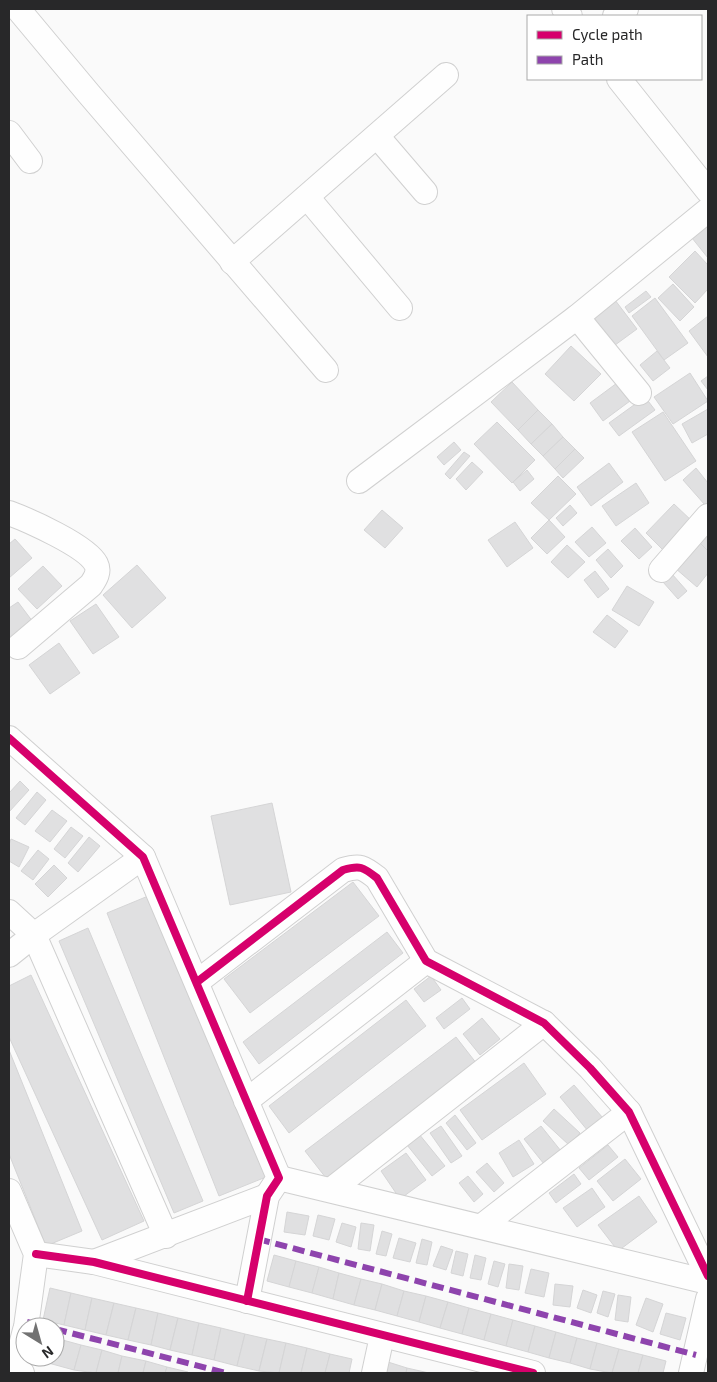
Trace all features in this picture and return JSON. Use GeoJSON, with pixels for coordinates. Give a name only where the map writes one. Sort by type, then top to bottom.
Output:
{"type":"FeatureCollection","features":[{"type":"Feature","properties":{"kind":"street"},"geometry":{"type":"LineString","coordinates":[[18,9],[326,370]]}},
{"type":"Feature","properties":{"kind":"street"},"geometry":{"type":"LineString","coordinates":[[232,262],[446,75]]}},
{"type":"Feature","properties":{"kind":"street"},"geometry":{"type":"LineString","coordinates":[[620,80],[708,192]]}},
{"type":"Feature","properties":{"kind":"street"},"geometry":{"type":"LineString","coordinates":[[9,133],[30,160]]}},
{"type":"Feature","properties":{"kind":"street"},"geometry":{"type":"LineString","coordinates":[[377,136],[425,192]]}},
{"type":"Feature","properties":{"kind":"street"},"geometry":{"type":"LineString","coordinates":[[307,198],[400,308]]}},
{"type":"Feature","properties":{"kind":"street"},"geometry":{"type":"LineString","coordinates":[[359,482],[577,317],[708,210]]}},
{"type":"Feature","properties":{"kind":"street"},"geometry":{"type":"LineString","coordinates":[[577,317],[639,393]]}},
{"type":"Feature","properties":{"kind":"street"},"geometry":{"type":"LineString","coordinates":[[9,513],[29,521],[79,548],[96,564],[98,574],[91,585],[18,647]]}},
{"type":"Feature","properties":{"kind":"street"},"geometry":{"type":"LineString","coordinates":[[661,570],[708,516]]}},
{"type":"Feature","properties":{"kind":"street"},"geometry":{"type":"LineString","coordinates":[[9,738],[143,857],[197,982],[246,1101],[273,1187],[247,1300]]}},
{"type":"Feature","properties":{"kind":"street"},"geometry":{"type":"LineString","coordinates":[[9,955],[143,857]]}},
{"type":"Feature","properties":{"kind":"street"},"geometry":{"type":"LineString","coordinates":[[197,982],[342,870],[360,866],[377,878],[426,961],[544,1022],[590,1068],[628,1112],[708,1276]]}},
{"type":"Feature","properties":{"kind":"street"},"geometry":{"type":"LineString","coordinates":[[9,912],[34,935],[166,1236]]}},
{"type":"Feature","properties":{"kind":"street"},"geometry":{"type":"LineString","coordinates":[[246,1101],[426,961]]}},
{"type":"Feature","properties":{"kind":"street"},"geometry":{"type":"LineString","coordinates":[[331,1190],[544,1022]]}},
{"type":"Feature","properties":{"kind":"street"},"geometry":{"type":"LineString","coordinates":[[482,1226],[628,1112]]}},
{"type":"Feature","properties":{"kind":"street"},"geometry":{"type":"LineString","coordinates":[[94,1262],[166,1236],[273,1187],[331,1190],[708,1282]]}},
{"type":"Feature","properties":{"kind":"street"},"geometry":{"type":"LineString","coordinates":[[9,1191],[36,1254],[27,1317]]}},
{"type":"Feature","properties":{"kind":"street"},"geometry":{"type":"LineString","coordinates":[[36,1254],[94,1262],[533,1373]]}},
{"type":"Feature","properties":{"kind":"street"},"geometry":{"type":"LineString","coordinates":[[691,1373],[708,1299]]}},
{"type":"Feature","properties":{"kind":"street"},"geometry":{"type":"LineString","coordinates":[[374,1373],[382,1336]]}},
{"type":"Feature","properties":{"kind":"building"},"geometry":{"type":"Polygon","coordinates":[[[708,225],[708,258],[692,238],[708,225]]]}},
{"type":"Feature","properties":{"kind":"building"},"geometry":{"type":"Polygon","coordinates":[[[695,251],[708,265],[708,289],[695,303],[669,277],[695,251]]]}},
{"type":"Feature","properties":{"kind":"building"},"geometry":{"type":"Polygon","coordinates":[[[673,284],[694,307],[680,321],[658,298],[673,284]]]}},
{"type":"Feature","properties":{"kind":"building"},"geometry":{"type":"Polygon","coordinates":[[[646,291],[651,297],[629,313],[625,307],[646,291]]]}},
{"type":"Feature","properties":{"kind":"building"},"geometry":{"type":"Polygon","coordinates":[[[655,298],[688,343],[664,360],[632,316],[655,298]]]}},
{"type":"Feature","properties":{"kind":"building"},"geometry":{"type":"Polygon","coordinates":[[[615,300],[637,329],[611,348],[589,319],[615,300]]]}},
{"type":"Feature","properties":{"kind":"building"},"geometry":{"type":"Polygon","coordinates":[[[708,316],[708,357],[689,331],[708,316]]]}},
{"type":"Feature","properties":{"kind":"building"},"geometry":{"type":"Polygon","coordinates":[[[571,346],[601,374],[574,401],[545,374],[571,346]]]}},
{"type":"Feature","properties":{"kind":"building"},"geometry":{"type":"Polygon","coordinates":[[[657,351],[670,368],[653,381],[640,365],[657,351]]]}},
{"type":"Feature","properties":{"kind":"building"},"geometry":{"type":"Polygon","coordinates":[[[690,373],[708,401],[673,424],[654,397],[690,373]]]}},
{"type":"Feature","properties":{"kind":"building"},"geometry":{"type":"Polygon","coordinates":[[[708,376],[708,390],[701,381],[708,376]]]}},
{"type":"Feature","properties":{"kind":"building"},"geometry":{"type":"Polygon","coordinates":[[[512,382],[538,410],[518,430],[491,402],[512,382]]]}},
{"type":"Feature","properties":{"kind":"building"},"geometry":{"type":"Polygon","coordinates":[[[617,383],[630,401],[603,421],[590,403],[617,383]]]}},
{"type":"Feature","properties":{"kind":"building"},"geometry":{"type":"Polygon","coordinates":[[[645,397],[655,410],[619,436],[609,423],[645,397]]]}},
{"type":"Feature","properties":{"kind":"building"},"geometry":{"type":"Polygon","coordinates":[[[708,409],[708,434],[692,443],[682,424],[708,409]]]}},
{"type":"Feature","properties":{"kind":"building"},"geometry":{"type":"Polygon","coordinates":[[[538,410],[552,424],[531,444],[518,430],[538,410]]]}},
{"type":"Feature","properties":{"kind":"building"},"geometry":{"type":"Polygon","coordinates":[[[663,412],[696,461],[665,481],[632,432],[663,412]]]}},
{"type":"Feature","properties":{"kind":"building"},"geometry":{"type":"Polygon","coordinates":[[[497,422],[535,460],[512,483],[474,444],[497,422]]]}},
{"type":"Feature","properties":{"kind":"building"},"geometry":{"type":"Polygon","coordinates":[[[552,424],[563,437],[543,456],[531,444],[552,424]]]}},
{"type":"Feature","properties":{"kind":"building"},"geometry":{"type":"Polygon","coordinates":[[[563,437],[575,449],[555,469],[543,456],[563,437]]]}},
{"type":"Feature","properties":{"kind":"building"},"geometry":{"type":"Polygon","coordinates":[[[454,442],[461,450],[444,465],[437,457],[454,442]]]}},
{"type":"Feature","properties":{"kind":"building"},"geometry":{"type":"Polygon","coordinates":[[[575,449],[584,458],[563,478],[555,469],[575,449]]]}},
{"type":"Feature","properties":{"kind":"building"},"geometry":{"type":"Polygon","coordinates":[[[464,452],[470,456],[450,479],[445,474],[464,452]]]}},
{"type":"Feature","properties":{"kind":"building"},"geometry":{"type":"Polygon","coordinates":[[[472,462],[483,472],[466,490],[456,479],[472,462]]]}},
{"type":"Feature","properties":{"kind":"building"},"geometry":{"type":"Polygon","coordinates":[[[609,463],[623,482],[591,506],[577,487],[609,463]]]}},
{"type":"Feature","properties":{"kind":"building"},"geometry":{"type":"Polygon","coordinates":[[[696,468],[708,483],[708,502],[705,505],[683,480],[696,468]]]}},
{"type":"Feature","properties":{"kind":"building"},"geometry":{"type":"Polygon","coordinates":[[[527,470],[534,479],[520,491],[513,482],[527,470]]]}},
{"type":"Feature","properties":{"kind":"building"},"geometry":{"type":"Polygon","coordinates":[[[558,476],[576,494],[549,520],[531,503],[558,476]]]}},
{"type":"Feature","properties":{"kind":"building"},"geometry":{"type":"Polygon","coordinates":[[[636,483],[649,503],[616,526],[602,506],[636,483]]]}},
{"type":"Feature","properties":{"kind":"building"},"geometry":{"type":"Polygon","coordinates":[[[674,504],[693,522],[664,551],[646,533],[674,504]]]}},
{"type":"Feature","properties":{"kind":"building"},"geometry":{"type":"Polygon","coordinates":[[[570,505],[577,513],[563,526],[556,518],[570,505]]]}},
{"type":"Feature","properties":{"kind":"building"},"geometry":{"type":"Polygon","coordinates":[[[382,510],[403,528],[385,548],[364,530],[382,510]]]}},
{"type":"Feature","properties":{"kind":"building"},"geometry":{"type":"Polygon","coordinates":[[[549,520],[565,537],[547,554],[531,538],[549,520]]]}},
{"type":"Feature","properties":{"kind":"building"},"geometry":{"type":"Polygon","coordinates":[[[515,522],[533,548],[507,567],[488,540],[515,522]]]}},
{"type":"Feature","properties":{"kind":"building"},"geometry":{"type":"Polygon","coordinates":[[[592,527],[606,543],[589,557],[575,542],[592,527]]]}},
{"type":"Feature","properties":{"kind":"building"},"geometry":{"type":"Polygon","coordinates":[[[635,528],[652,547],[639,559],[621,541],[635,528]]]}},
{"type":"Feature","properties":{"kind":"building"},"geometry":{"type":"Polygon","coordinates":[[[708,530],[708,551],[698,541],[708,530]]]}},
{"type":"Feature","properties":{"kind":"building"},"geometry":{"type":"Polygon","coordinates":[[[15,539],[32,558],[9,578],[9,544],[15,539]]]}},
{"type":"Feature","properties":{"kind":"building"},"geometry":{"type":"Polygon","coordinates":[[[698,541],[708,551],[708,573],[697,587],[675,568],[698,541]]]}},
{"type":"Feature","properties":{"kind":"building"},"geometry":{"type":"Polygon","coordinates":[[[567,545],[585,562],[568,578],[551,562],[567,545]]]}},
{"type":"Feature","properties":{"kind":"building"},"geometry":{"type":"Polygon","coordinates":[[[608,549],[623,566],[611,578],[596,560],[608,549]]]}},
{"type":"Feature","properties":{"kind":"building"},"geometry":{"type":"Polygon","coordinates":[[[137,565],[166,598],[132,628],[103,595],[137,565]]]}},
{"type":"Feature","properties":{"kind":"building"},"geometry":{"type":"Polygon","coordinates":[[[43,566],[62,586],[37,609],[18,589],[43,566]]]}},
{"type":"Feature","properties":{"kind":"building"},"geometry":{"type":"Polygon","coordinates":[[[595,571],[609,589],[598,598],[584,580],[595,571]]]}},
{"type":"Feature","properties":{"kind":"building"},"geometry":{"type":"Polygon","coordinates":[[[672,574],[687,591],[678,599],[663,582],[672,574]]]}},
{"type":"Feature","properties":{"kind":"building"},"geometry":{"type":"Polygon","coordinates":[[[627,586],[654,602],[639,626],[612,610],[627,586]]]}},
{"type":"Feature","properties":{"kind":"building"},"geometry":{"type":"Polygon","coordinates":[[[18,602],[33,622],[9,640],[9,608],[18,602]]]}},
{"type":"Feature","properties":{"kind":"building"},"geometry":{"type":"Polygon","coordinates":[[[96,604],[119,637],[93,654],[70,621],[96,604]]]}},
{"type":"Feature","properties":{"kind":"building"},"geometry":{"type":"Polygon","coordinates":[[[607,615],[628,631],[615,648],[593,632],[607,615]]]}},
{"type":"Feature","properties":{"kind":"building"},"geometry":{"type":"Polygon","coordinates":[[[59,643],[80,673],[50,694],[29,665],[59,643]]]}},
{"type":"Feature","properties":{"kind":"building"},"geometry":{"type":"Polygon","coordinates":[[[20,781],[29,790],[9,812],[9,793],[20,781]]]}},
{"type":"Feature","properties":{"kind":"building"},"geometry":{"type":"Polygon","coordinates":[[[37,792],[46,800],[25,825],[16,818],[37,792]]]}},
{"type":"Feature","properties":{"kind":"building"},"geometry":{"type":"Polygon","coordinates":[[[272,803],[291,892],[230,905],[211,816],[272,803]]]}},
{"type":"Feature","properties":{"kind":"building"},"geometry":{"type":"Polygon","coordinates":[[[52,810],[67,821],[50,842],[35,831],[52,810]]]}},
{"type":"Feature","properties":{"kind":"building"},"geometry":{"type":"Polygon","coordinates":[[[71,827],[83,836],[65,858],[54,849],[71,827]]]}},
{"type":"Feature","properties":{"kind":"building"},"geometry":{"type":"Polygon","coordinates":[[[89,837],[100,846],[78,872],[68,863],[89,837]]]}},
{"type":"Feature","properties":{"kind":"building"},"geometry":{"type":"Polygon","coordinates":[[[11,839],[29,847],[19,867],[9,861],[11,839]]]}},
{"type":"Feature","properties":{"kind":"building"},"geometry":{"type":"Polygon","coordinates":[[[38,850],[49,859],[33,880],[21,871],[38,850]]]}},
{"type":"Feature","properties":{"kind":"building"},"geometry":{"type":"Polygon","coordinates":[[[54,865],[67,878],[48,897],[35,884],[54,865]]]}},
{"type":"Feature","properties":{"kind":"building"},"geometry":{"type":"Polygon","coordinates":[[[353,882],[379,916],[250,1013],[224,979],[353,882]]]}},
{"type":"Feature","properties":{"kind":"building"},"geometry":{"type":"Polygon","coordinates":[[[153,894],[266,1177],[219,1196],[107,913],[153,894]]]}},
{"type":"Feature","properties":{"kind":"building"},"geometry":{"type":"Polygon","coordinates":[[[88,928],[203,1201],[174,1213],[59,941],[88,928]]]}},
{"type":"Feature","properties":{"kind":"building"},"geometry":{"type":"Polygon","coordinates":[[[387,932],[403,953],[259,1064],[243,1042],[387,932]]]}},
{"type":"Feature","properties":{"kind":"building"},"geometry":{"type":"Polygon","coordinates":[[[31,975],[144,1221],[102,1240],[9,1037],[9,986],[31,975]]]}},
{"type":"Feature","properties":{"kind":"building"},"geometry":{"type":"Polygon","coordinates":[[[431,976],[441,990],[424,1002],[414,989],[431,976]]]}},
{"type":"Feature","properties":{"kind":"building"},"geometry":{"type":"Polygon","coordinates":[[[462,998],[470,1009],[444,1029],[436,1018],[462,998]]]}},
{"type":"Feature","properties":{"kind":"building"},"geometry":{"type":"Polygon","coordinates":[[[406,1000],[426,1026],[289,1133],[269,1106],[406,1000]]]}},
{"type":"Feature","properties":{"kind":"building"},"geometry":{"type":"Polygon","coordinates":[[[482,1018],[500,1039],[480,1055],[463,1034],[482,1018]]]}},
{"type":"Feature","properties":{"kind":"building"},"geometry":{"type":"Polygon","coordinates":[[[456,1037],[477,1064],[326,1178],[305,1151],[456,1037]]]}},
{"type":"Feature","properties":{"kind":"building"},"geometry":{"type":"Polygon","coordinates":[[[9,1050],[82,1231],[46,1246],[9,1154],[9,1050]]]}},
{"type":"Feature","properties":{"kind":"building"},"geometry":{"type":"Polygon","coordinates":[[[524,1063],[546,1094],[482,1140],[460,1110],[524,1063]]]}},
{"type":"Feature","properties":{"kind":"building"},"geometry":{"type":"Polygon","coordinates":[[[574,1085],[603,1118],[588,1131],[560,1097],[574,1085]]]}},
{"type":"Feature","properties":{"kind":"building"},"geometry":{"type":"Polygon","coordinates":[[[554,1109],[580,1133],[569,1145],[543,1121],[554,1109]]]}},
{"type":"Feature","properties":{"kind":"building"},"geometry":{"type":"Polygon","coordinates":[[[455,1115],[476,1143],[467,1150],[446,1123],[455,1115]]]}},
{"type":"Feature","properties":{"kind":"building"},"geometry":{"type":"Polygon","coordinates":[[[441,1126],[462,1156],[451,1163],[430,1133],[441,1126]]]}},
{"type":"Feature","properties":{"kind":"building"},"geometry":{"type":"Polygon","coordinates":[[[541,1126],[561,1151],[544,1164],[524,1139],[541,1126]]]}},
{"type":"Feature","properties":{"kind":"building"},"geometry":{"type":"Polygon","coordinates":[[[419,1134],[445,1166],[432,1176],[407,1145],[419,1134]]]}},
{"type":"Feature","properties":{"kind":"building"},"geometry":{"type":"Polygon","coordinates":[[[519,1140],[534,1164],[513,1177],[499,1153],[519,1140]]]}},
{"type":"Feature","properties":{"kind":"building"},"geometry":{"type":"Polygon","coordinates":[[[608,1145],[618,1157],[589,1180],[579,1168],[608,1145]]]}},
{"type":"Feature","properties":{"kind":"building"},"geometry":{"type":"Polygon","coordinates":[[[406,1153],[426,1180],[400,1199],[381,1171],[406,1153]]]}},
{"type":"Feature","properties":{"kind":"building"},"geometry":{"type":"Polygon","coordinates":[[[625,1159],[641,1179],[613,1201],[597,1181],[625,1159]]]}},
{"type":"Feature","properties":{"kind":"building"},"geometry":{"type":"Polygon","coordinates":[[[487,1163],[504,1183],[494,1192],[476,1172],[487,1163]]]}},
{"type":"Feature","properties":{"kind":"building"},"geometry":{"type":"Polygon","coordinates":[[[574,1174],[581,1184],[556,1203],[549,1193],[574,1174]]]}},
{"type":"Feature","properties":{"kind":"building"},"geometry":{"type":"Polygon","coordinates":[[[468,1176],[483,1194],[474,1202],[459,1183],[468,1176]]]}},
{"type":"Feature","properties":{"kind":"building"},"geometry":{"type":"Polygon","coordinates":[[[592,1188],[605,1207],[577,1227],[563,1208],[592,1188]]]}},
{"type":"Feature","properties":{"kind":"building"},"geometry":{"type":"Polygon","coordinates":[[[639,1196],[657,1222],[618,1251],[598,1225],[639,1196]]]}},
{"type":"Feature","properties":{"kind":"building"},"geometry":{"type":"Polygon","coordinates":[[[287,1212],[309,1216],[305,1235],[284,1232],[287,1212]]]}},
{"type":"Feature","properties":{"kind":"building"},"geometry":{"type":"Polygon","coordinates":[[[318,1215],[335,1219],[329,1240],[313,1236],[318,1215]]]}},
{"type":"Feature","properties":{"kind":"building"},"geometry":{"type":"Polygon","coordinates":[[[342,1223],[356,1227],[351,1247],[336,1242],[342,1223]]]}},
{"type":"Feature","properties":{"kind":"building"},"geometry":{"type":"Polygon","coordinates":[[[361,1223],[374,1225],[370,1251],[358,1249],[361,1223]]]}},
{"type":"Feature","properties":{"kind":"building"},"geometry":{"type":"Polygon","coordinates":[[[382,1231],[392,1234],[386,1256],[376,1254],[382,1231]]]}},
{"type":"Feature","properties":{"kind":"building"},"geometry":{"type":"Polygon","coordinates":[[[399,1238],[416,1243],[410,1262],[393,1258],[399,1238]]]}},
{"type":"Feature","properties":{"kind":"building"},"geometry":{"type":"Polygon","coordinates":[[[422,1239],[432,1242],[427,1265],[416,1263],[422,1239]]]}},
{"type":"Feature","properties":{"kind":"building"},"geometry":{"type":"Polygon","coordinates":[[[441,1246],[453,1250],[446,1270],[433,1266],[441,1246]]]}},
{"type":"Feature","properties":{"kind":"building"},"geometry":{"type":"Polygon","coordinates":[[[456,1251],[468,1254],[463,1276],[451,1273],[456,1251]]]}},
{"type":"Feature","properties":{"kind":"building"},"geometry":{"type":"Polygon","coordinates":[[[274,1255],[296,1261],[289,1287],[267,1281],[274,1255]]]}},
{"type":"Feature","properties":{"kind":"building"},"geometry":{"type":"Polygon","coordinates":[[[475,1255],[486,1258],[481,1280],[470,1278],[475,1255]]]}},
{"type":"Feature","properties":{"kind":"building"},"geometry":{"type":"Polygon","coordinates":[[[296,1261],[319,1267],[312,1293],[289,1287],[296,1261]]]}},
{"type":"Feature","properties":{"kind":"building"},"geometry":{"type":"Polygon","coordinates":[[[494,1261],[505,1264],[498,1287],[488,1284],[494,1261]]]}},
{"type":"Feature","properties":{"kind":"building"},"geometry":{"type":"Polygon","coordinates":[[[509,1264],[523,1266],[519,1290],[506,1288],[509,1264]]]}},
{"type":"Feature","properties":{"kind":"building"},"geometry":{"type":"Polygon","coordinates":[[[319,1267],[339,1273],[333,1299],[312,1293],[319,1267]]]}},
{"type":"Feature","properties":{"kind":"building"},"geometry":{"type":"Polygon","coordinates":[[[531,1269],[549,1273],[544,1297],[525,1293],[531,1269]]]}},
{"type":"Feature","properties":{"kind":"building"},"geometry":{"type":"Polygon","coordinates":[[[339,1273],[361,1279],[354,1305],[333,1299],[339,1273]]]}},
{"type":"Feature","properties":{"kind":"building"},"geometry":{"type":"Polygon","coordinates":[[[361,1279],[382,1284],[375,1310],[354,1305],[361,1279]]]}},
{"type":"Feature","properties":{"kind":"building"},"geometry":{"type":"Polygon","coordinates":[[[382,1284],[404,1291],[397,1316],[375,1310],[382,1284]]]}},
{"type":"Feature","properties":{"kind":"building"},"geometry":{"type":"Polygon","coordinates":[[[555,1284],[573,1286],[570,1307],[553,1305],[555,1284]]]}},
{"type":"Feature","properties":{"kind":"building"},"geometry":{"type":"Polygon","coordinates":[[[50,1288],[71,1293],[65,1320],[65,1317],[44,1317],[50,1288]]]}},
{"type":"Feature","properties":{"kind":"building"},"geometry":{"type":"Polygon","coordinates":[[[583,1290],[597,1295],[591,1313],[577,1308],[583,1290]]]}},
{"type":"Feature","properties":{"kind":"building"},"geometry":{"type":"Polygon","coordinates":[[[404,1291],[426,1296],[419,1322],[397,1316],[404,1291]]]}},
{"type":"Feature","properties":{"kind":"building"},"geometry":{"type":"Polygon","coordinates":[[[603,1291],[615,1294],[608,1317],[597,1313],[603,1291]]]}},
{"type":"Feature","properties":{"kind":"building"},"geometry":{"type":"Polygon","coordinates":[[[71,1293],[92,1298],[85,1330],[65,1325],[71,1293]]]}},
{"type":"Feature","properties":{"kind":"building"},"geometry":{"type":"Polygon","coordinates":[[[618,1295],[631,1297],[628,1322],[615,1320],[618,1295]]]}},
{"type":"Feature","properties":{"kind":"building"},"geometry":{"type":"Polygon","coordinates":[[[426,1296],[448,1302],[440,1328],[419,1322],[426,1296]]]}},
{"type":"Feature","properties":{"kind":"building"},"geometry":{"type":"Polygon","coordinates":[[[92,1298],[114,1303],[106,1335],[85,1330],[92,1298]]]}},
{"type":"Feature","properties":{"kind":"building"},"geometry":{"type":"Polygon","coordinates":[[[646,1298],[663,1304],[653,1332],[636,1325],[646,1298]]]}},
{"type":"Feature","properties":{"kind":"building"},"geometry":{"type":"Polygon","coordinates":[[[448,1302],[469,1308],[462,1334],[440,1328],[448,1302]]]}},
{"type":"Feature","properties":{"kind":"building"},"geometry":{"type":"Polygon","coordinates":[[[114,1303],[136,1308],[128,1340],[106,1335],[114,1303]]]}},
{"type":"Feature","properties":{"kind":"building"},"geometry":{"type":"Polygon","coordinates":[[[136,1308],[158,1313],[151,1345],[128,1340],[136,1308]]]}},
{"type":"Feature","properties":{"kind":"building"},"geometry":{"type":"Polygon","coordinates":[[[469,1308],[491,1314],[484,1340],[462,1334],[469,1308]]]}},
{"type":"Feature","properties":{"kind":"building"},"geometry":{"type":"Polygon","coordinates":[[[158,1313],[178,1318],[170,1350],[151,1345],[158,1313]]]}},
{"type":"Feature","properties":{"kind":"building"},"geometry":{"type":"Polygon","coordinates":[[[666,1313],[686,1318],[680,1340],[660,1334],[666,1313]]]}},
{"type":"Feature","properties":{"kind":"building"},"geometry":{"type":"Polygon","coordinates":[[[491,1314],[513,1320],[506,1346],[484,1340],[491,1314]]]}},
{"type":"Feature","properties":{"kind":"building"},"geometry":{"type":"Polygon","coordinates":[[[178,1318],[199,1323],[192,1355],[170,1350],[178,1318]]]}},
{"type":"Feature","properties":{"kind":"building"},"geometry":{"type":"Polygon","coordinates":[[[513,1320],[535,1326],[528,1352],[506,1346],[513,1320]]]}},
{"type":"Feature","properties":{"kind":"building"},"geometry":{"type":"Polygon","coordinates":[[[199,1323],[221,1328],[214,1360],[192,1355],[199,1323]]]}},
{"type":"Feature","properties":{"kind":"building"},"geometry":{"type":"Polygon","coordinates":[[[535,1326],[556,1332],[549,1358],[528,1352],[535,1326]]]}},
{"type":"Feature","properties":{"kind":"building"},"geometry":{"type":"Polygon","coordinates":[[[221,1328],[245,1334],[237,1366],[214,1360],[221,1328]]]}},
{"type":"Feature","properties":{"kind":"building"},"geometry":{"type":"Polygon","coordinates":[[[556,1332],[577,1338],[570,1363],[549,1358],[556,1332]]]}},
{"type":"Feature","properties":{"kind":"building"},"geometry":{"type":"Polygon","coordinates":[[[245,1334],[267,1339],[259,1371],[237,1366],[245,1334]]]}},
{"type":"Feature","properties":{"kind":"building"},"geometry":{"type":"Polygon","coordinates":[[[577,1338],[597,1343],[590,1369],[570,1363],[577,1338]]]}},
{"type":"Feature","properties":{"kind":"building"},"geometry":{"type":"Polygon","coordinates":[[[267,1339],[286,1343],[279,1373],[259,1371],[267,1339]]]}},
{"type":"Feature","properties":{"kind":"building"},"geometry":{"type":"Polygon","coordinates":[[[65,1341],[81,1345],[74,1370],[63,1367],[65,1367],[65,1341]]]}},
{"type":"Feature","properties":{"kind":"building"},"geometry":{"type":"Polygon","coordinates":[[[286,1343],[307,1348],[301,1373],[279,1373],[286,1343]]]}},
{"type":"Feature","properties":{"kind":"building"},"geometry":{"type":"Polygon","coordinates":[[[597,1343],[619,1349],[612,1373],[590,1369],[597,1343]]]}},
{"type":"Feature","properties":{"kind":"building"},"geometry":{"type":"Polygon","coordinates":[[[81,1345],[102,1350],[96,1373],[74,1370],[81,1345]]]}},
{"type":"Feature","properties":{"kind":"building"},"geometry":{"type":"Polygon","coordinates":[[[307,1348],[330,1354],[325,1373],[301,1373],[307,1348]]]}},
{"type":"Feature","properties":{"kind":"building"},"geometry":{"type":"Polygon","coordinates":[[[619,1349],[643,1355],[638,1373],[612,1373],[619,1349]]]}},
{"type":"Feature","properties":{"kind":"building"},"geometry":{"type":"Polygon","coordinates":[[[102,1350],[122,1356],[118,1373],[96,1373],[102,1350]]]}},
{"type":"Feature","properties":{"kind":"building"},"geometry":{"type":"Polygon","coordinates":[[[330,1354],[352,1359],[349,1373],[325,1373],[330,1354]]]}},
{"type":"Feature","properties":{"kind":"building"},"geometry":{"type":"Polygon","coordinates":[[[643,1355],[666,1361],[663,1373],[638,1373],[643,1355]]]}},
{"type":"Feature","properties":{"kind":"building"},"geometry":{"type":"Polygon","coordinates":[[[122,1356],[146,1361],[143,1373],[118,1373],[122,1356]]]}},
{"type":"Feature","properties":{"kind":"building"},"geometry":{"type":"Polygon","coordinates":[[[146,1361],[167,1367],[165,1373],[143,1373],[146,1361]]]}},
{"type":"Feature","properties":{"kind":"building"},"geometry":{"type":"Polygon","coordinates":[[[388,1362],[407,1368],[406,1373],[385,1373],[388,1362]]]}},
{"type":"Feature","properties":{"kind":"building"},"geometry":{"type":"Polygon","coordinates":[[[167,1367],[188,1372],[188,1373],[165,1373],[167,1367]]]}},
{"type":"Feature","properties":{"kind":"building"},"geometry":{"type":"Polygon","coordinates":[[[407,1368],[429,1373],[406,1373],[407,1368]]]}},
{"type":"Feature","properties":{"kind":"marked path"},"geometry":{"type":"LineString","coordinates":[[258,1239],[696,1355]]}},
{"type":"Feature","properties":{"kind":"marked path"},"geometry":{"type":"LineString","coordinates":[[65,1332],[226,1373]]}},
{"type":"Feature","properties":{"kind":"cycle path"},"geometry":{"type":"LineString","coordinates":[[9,738],[143,857],[279,1178],[267,1196],[247,1301]]}},
{"type":"Feature","properties":{"kind":"cycle path"},"geometry":{"type":"LineString","coordinates":[[197,982],[343,870],[358,867],[365,869],[377,878],[426,961],[544,1023],[590,1068],[629,1112],[708,1276]]}},
{"type":"Feature","properties":{"kind":"cycle path"},"geometry":{"type":"LineString","coordinates":[[36,1254],[94,1262],[533,1373]]}}]}
